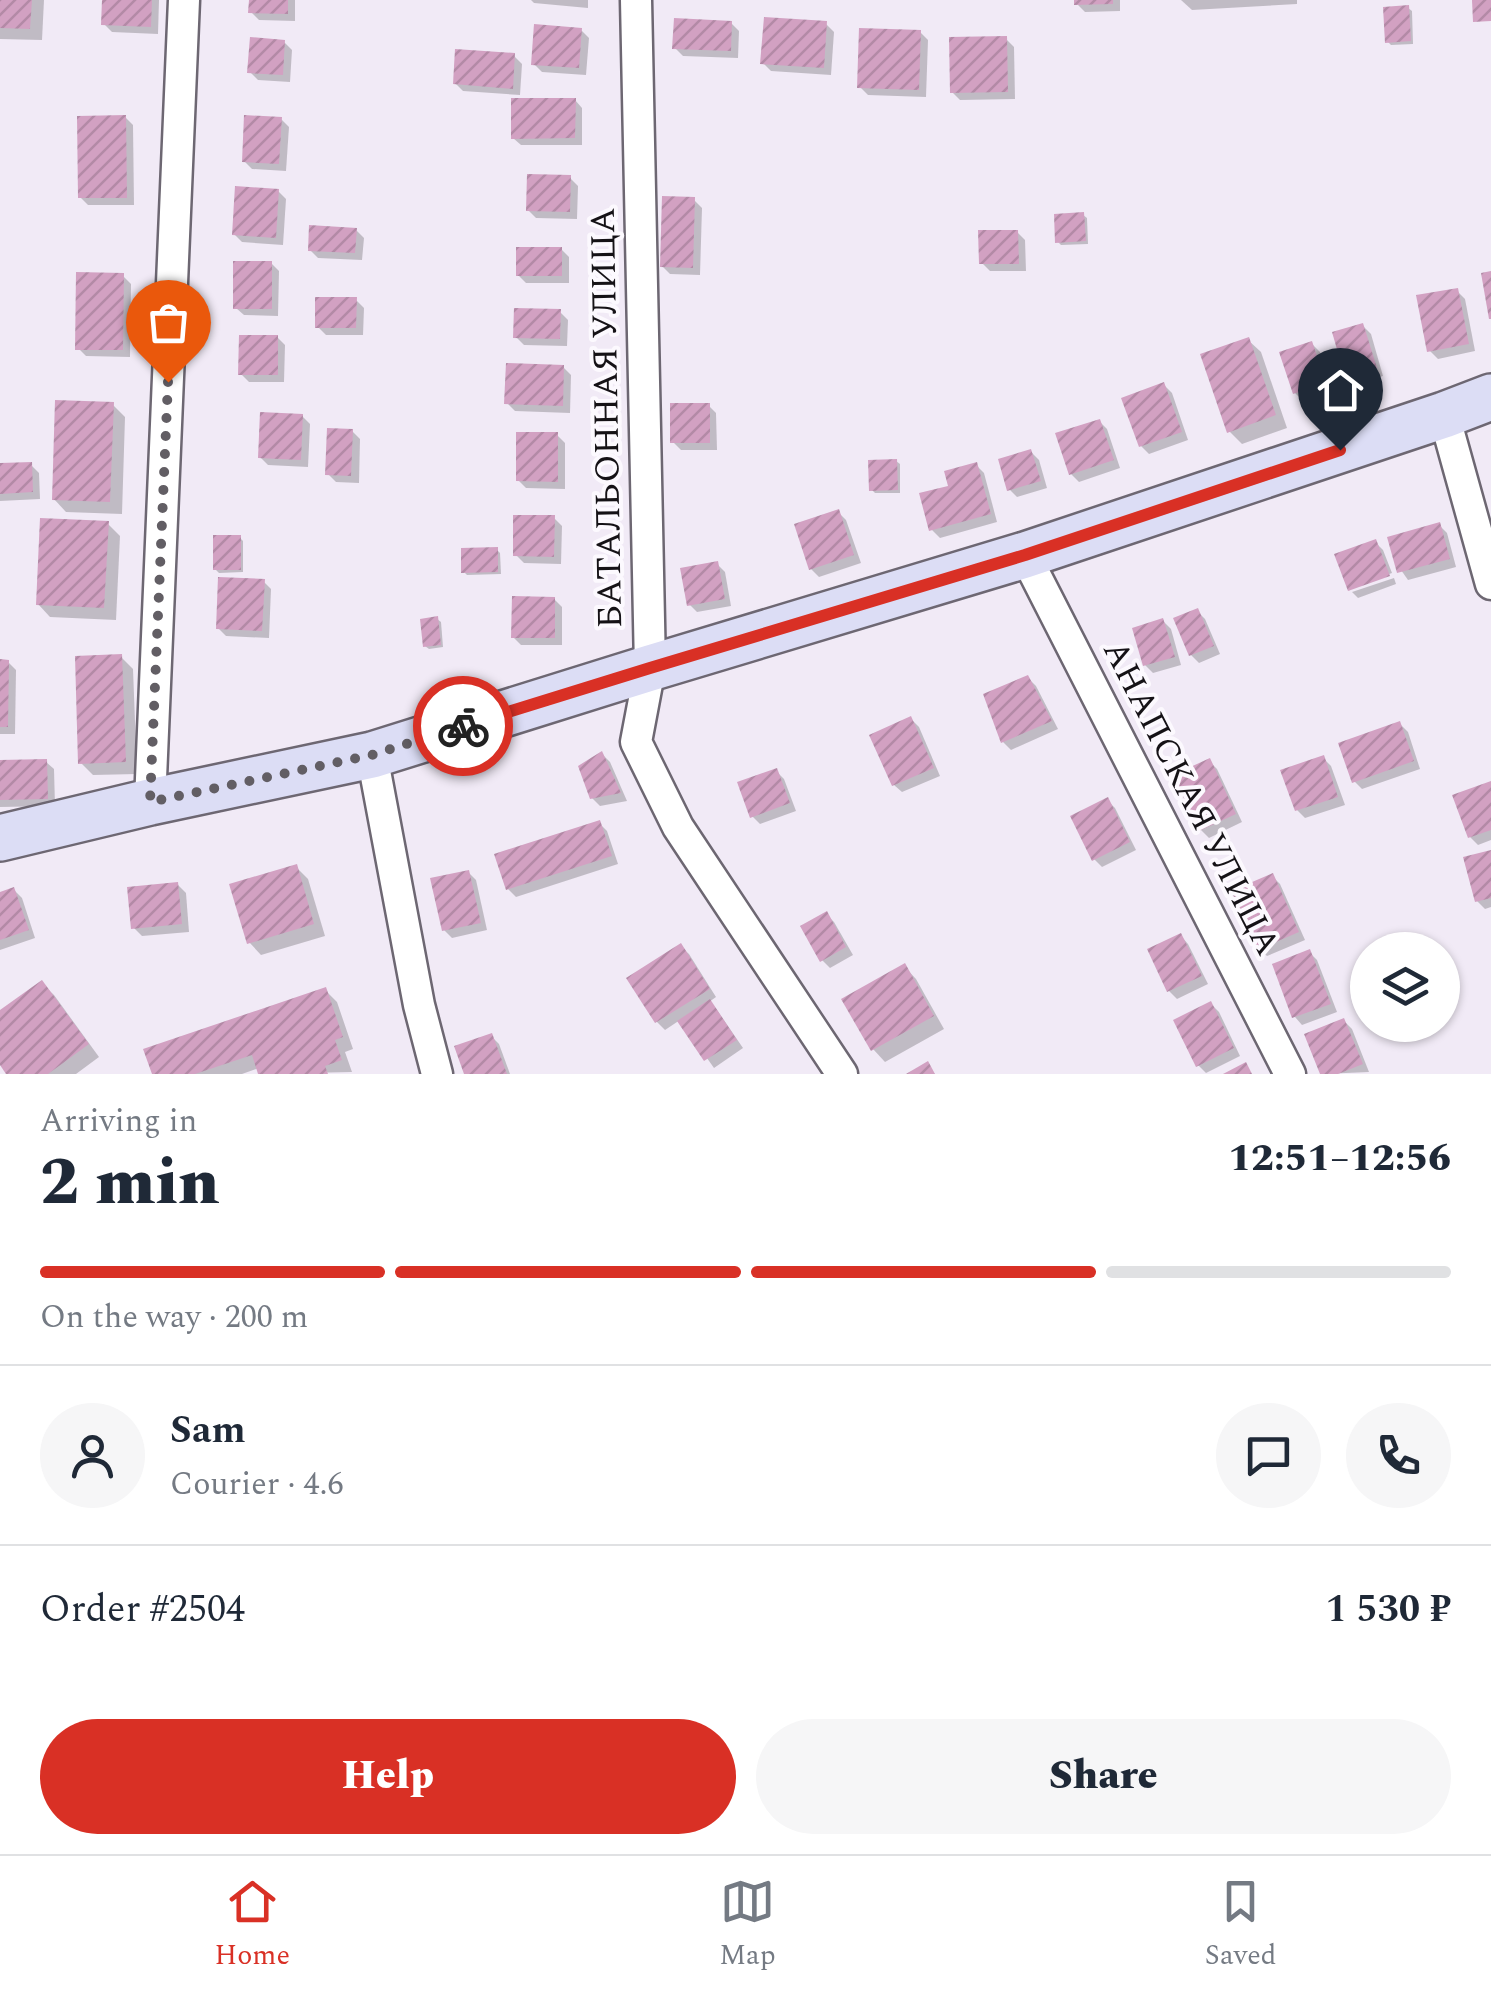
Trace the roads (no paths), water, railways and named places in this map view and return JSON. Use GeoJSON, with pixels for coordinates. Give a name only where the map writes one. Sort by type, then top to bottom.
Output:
{"type":"FeatureCollection","features":[{"type":"Feature","properties":{"kind":"main road"},"geometry":{"type":"LineString","coordinates":[[0,838],[372,755],[1025,555],[1491,396]]}},
{"type":"Feature","properties":{"kind":"street"},"geometry":{"type":"LineString","coordinates":[[150,802],[184,0]]}},
{"type":"Feature","properties":{"kind":"street","name":"БАТАЛЬОННАЯ УЛИЦА"},"geometry":{"type":"LineString","coordinates":[[636,0],[650,668],[636,742],[678,827],[842,1074]]}},
{"type":"Feature","properties":{"kind":"street"},"geometry":{"type":"LineString","coordinates":[[1444,415],[1491,584]]}},
{"type":"Feature","properties":{"kind":"street","name":"АНАПСКАЯ УЛИЦА"},"geometry":{"type":"LineString","coordinates":[[1025,555],[1290,1074]]}},
{"type":"Feature","properties":{"kind":"street"},"geometry":{"type":"LineString","coordinates":[[372,755],[419,1006],[436,1074]]}}]}
